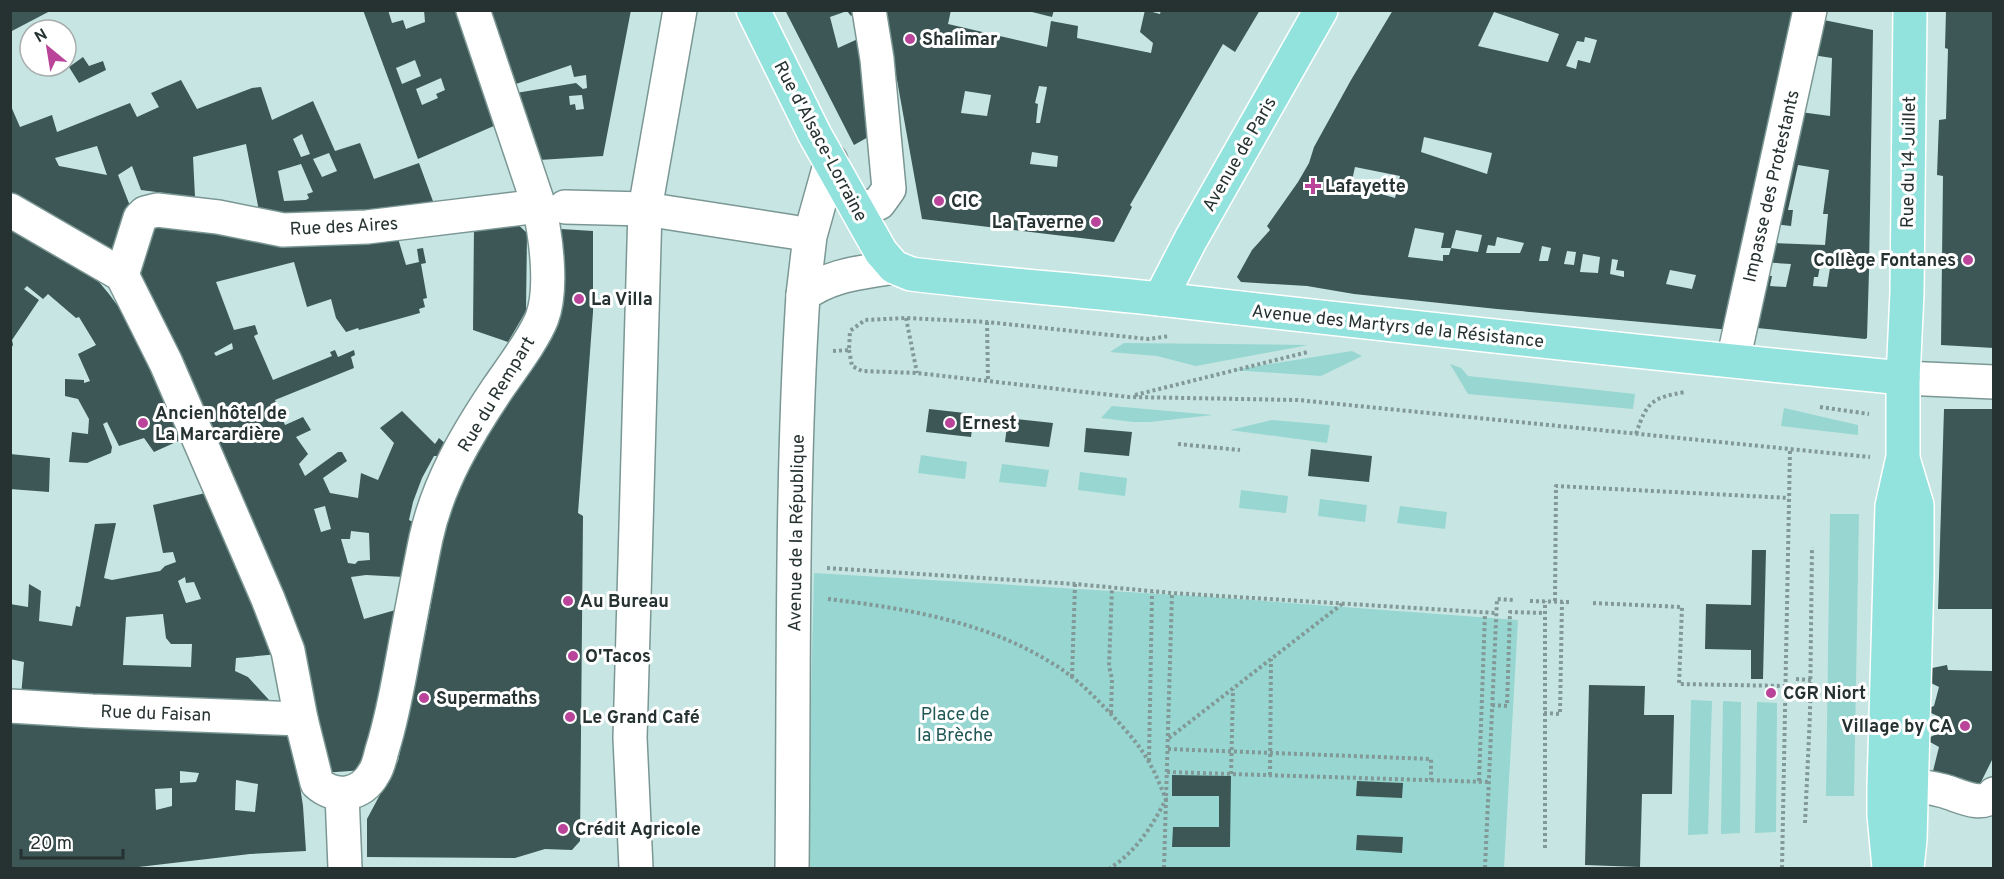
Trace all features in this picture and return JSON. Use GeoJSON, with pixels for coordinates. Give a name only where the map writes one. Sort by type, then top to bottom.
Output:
{"type":"FeatureCollection","features":[{"type":"Feature","properties":{"kind":"main road","name":"Rue d'Alsace-Lorraine"},"geometry":{"type":"LineString","coordinates":[[753,10],[811,126],[881,252],[894,267]]}},
{"type":"Feature","properties":{"kind":"main road","name":"Avenue de Paris"},"geometry":{"type":"LineString","coordinates":[[1160,299],[1191,239],[1321,10]]}},
{"type":"Feature","properties":{"kind":"main road","name":"Rue du 14 Juillet"},"geometry":{"type":"LineString","coordinates":[[1889,868],[1884,815],[1892,506],[1887,457],[1903,378],[1907,293],[1910,10]]}},
{"type":"Feature","properties":{"kind":"main road","name":"Avenue des Martyrs de la Résistance"},"geometry":{"type":"LineString","coordinates":[[894,267],[911,274],[932,277],[1903,378]]}},
{"type":"Feature","properties":{"kind":"main road","name":"Rue du 14 Juillet"},"geometry":{"type":"LineString","coordinates":[[1887,457],[1917,506],[1910,839],[1907,868]]}},
{"type":"Feature","properties":{"kind":"street","name":"Rue du Rempart"},"geometry":{"type":"LineString","coordinates":[[342,794],[358,790],[367,783],[375,771],[393,714],[414,594],[437,497],[473,426],[541,320],[547,298],[546,235],[552,206],[474,10]]}},
{"type":"Feature","properties":{"kind":"street"},"geometry":{"type":"LineString","coordinates":[[636,868],[630,738],[645,209],[680,10]]}},
{"type":"Feature","properties":{"kind":"street"},"geometry":{"type":"LineString","coordinates":[[859,211],[879,203],[889,189],[877,59],[869,10]]}},
{"type":"Feature","properties":{"kind":"street","name":"Impasse des Protestants"},"geometry":{"type":"LineString","coordinates":[[1733,361],[1810,10]]}},
{"type":"Feature","properties":{"kind":"street","name":"Avenue de la République"},"geometry":{"type":"LineString","coordinates":[[792,868],[799,361],[803,295],[810,236],[831,161]]}},
{"type":"Feature","properties":{"kind":"street","name":"Rue des Aires"},"geometry":{"type":"LineString","coordinates":[[122,275],[140,218],[145,213],[157,210],[218,217],[283,230],[367,227],[552,206],[645,209],[793,232]]}},
{"type":"Feature","properties":{"kind":"street"},"geometry":{"type":"LineString","coordinates":[[10,210],[122,275],[166,363],[268,598],[288,651],[301,719],[317,783],[325,790],[342,794],[345,868]]}},
{"type":"Feature","properties":{"kind":"street"},"geometry":{"type":"LineString","coordinates":[[803,295],[817,284],[835,277],[894,267]]}},
{"type":"Feature","properties":{"kind":"street"},"geometry":{"type":"LineString","coordinates":[[1903,378],[1994,382]]}},
{"type":"Feature","properties":{"kind":"street","name":"Rue du Faisan"},"geometry":{"type":"LineString","coordinates":[[10,706],[301,719]]}},
{"type":"Feature","properties":{"kind":"street"},"geometry":{"type":"LineString","coordinates":[[1911,786],[1943,790],[1974,801],[1983,801],[1994,794]]}},
{"type":"Feature","properties":{"kind":"path"},"geometry":{"type":"LineString","coordinates":[[906,318],[917,373]]}},
{"type":"Feature","properties":{"kind":"path"},"geometry":{"type":"LineString","coordinates":[[1173,335],[1148,339],[987,321],[906,318],[865,320],[859,323],[850,331],[849,350],[852,366],[862,371],[917,373],[1129,397],[1298,400],[1887,457]]}},
{"type":"Feature","properties":{"kind":"path"},"geometry":{"type":"LineString","coordinates":[[987,321],[988,380]]}},
{"type":"Feature","properties":{"kind":"path"},"geometry":{"type":"LineString","coordinates":[[1129,397],[1319,349]]}},
{"type":"Feature","properties":{"kind":"path"},"geometry":{"type":"LineString","coordinates":[[830,351],[849,350]]}},
{"type":"Feature","properties":{"kind":"path"},"geometry":{"type":"LineString","coordinates":[[1636,434],[1644,410],[1661,396],[1692,391]]}},
{"type":"Feature","properties":{"kind":"path"},"geometry":{"type":"LineString","coordinates":[[1814,406],[1870,414]]}},
{"type":"Feature","properties":{"kind":"path"},"geometry":{"type":"LineString","coordinates":[[1178,444],[1240,450]]}},
{"type":"Feature","properties":{"kind":"path"},"geometry":{"type":"LineString","coordinates":[[1782,868],[1790,448]]}},
{"type":"Feature","properties":{"kind":"path"},"geometry":{"type":"LineString","coordinates":[[1555,601],[1556,486],[1789,498]]}},
{"type":"Feature","properties":{"kind":"path"},"geometry":{"type":"LineString","coordinates":[[1805,823],[1811,680],[1812,547]]}},
{"type":"Feature","properties":{"kind":"path"},"geometry":{"type":"LineString","coordinates":[[826,578],[826,568],[1075,584],[1152,592],[1496,613]]}},
{"type":"Feature","properties":{"kind":"path"},"geometry":{"type":"LineString","coordinates":[[1072,678],[1075,584]]}},
{"type":"Feature","properties":{"kind":"path"},"geometry":{"type":"LineString","coordinates":[[826,588],[826,610]]}},
{"type":"Feature","properties":{"kind":"path"},"geometry":{"type":"LineString","coordinates":[[1111,714],[1112,679],[1109,666],[1112,588]]}},
{"type":"Feature","properties":{"kind":"path"},"geometry":{"type":"LineString","coordinates":[[1149,761],[1152,592]]}},
{"type":"Feature","properties":{"kind":"path"},"geometry":{"type":"LineString","coordinates":[[1164,868],[1172,593]]}},
{"type":"Feature","properties":{"kind":"path"},"geometry":{"type":"LineString","coordinates":[[826,598],[906,611],[962,624],[1011,641],[1051,662],[1087,689],[1121,724],[1149,761],[1166,799],[1158,816],[1143,837],[1119,863],[1110,868]]}},
{"type":"Feature","properties":{"kind":"path"},"geometry":{"type":"LineString","coordinates":[[1485,868],[1497,599],[1514,600]]}},
{"type":"Feature","properties":{"kind":"path"},"geometry":{"type":"LineString","coordinates":[[1530,601],[1569,602]]}},
{"type":"Feature","properties":{"kind":"path"},"geometry":{"type":"LineString","coordinates":[[1545,601],[1545,848]]}},
{"type":"Feature","properties":{"kind":"path"},"geometry":{"type":"LineString","coordinates":[[1544,713],[1560,714],[1562,602]]}},
{"type":"Feature","properties":{"kind":"path"},"geometry":{"type":"LineString","coordinates":[[1593,603],[1682,607],[1680,684],[1785,686]]}},
{"type":"Feature","properties":{"kind":"path"},"geometry":{"type":"LineString","coordinates":[[1168,739],[1342,604]]}},
{"type":"Feature","properties":{"kind":"path"},"geometry":{"type":"LineString","coordinates":[[1492,705],[1507,706],[1510,612],[1544,613]]}},
{"type":"Feature","properties":{"kind":"path"},"geometry":{"type":"LineString","coordinates":[[1479,781],[1485,613]]}},
{"type":"Feature","properties":{"kind":"path"},"geometry":{"type":"LineString","coordinates":[[1270,775],[1271,659]]}},
{"type":"Feature","properties":{"kind":"path"},"geometry":{"type":"LineString","coordinates":[[1796,679],[1811,680]]}},
{"type":"Feature","properties":{"kind":"path"},"geometry":{"type":"LineString","coordinates":[[1231,774],[1233,688]]}},
{"type":"Feature","properties":{"kind":"path"},"geometry":{"type":"LineString","coordinates":[[1168,749],[1431,759],[1431,780]]}},
{"type":"Feature","properties":{"kind":"path"},"geometry":{"type":"LineString","coordinates":[[1167,772],[1489,782]]}},
{"type":"Feature","properties":{"kind":"green space"},"geometry":{"type":"Polygon","coordinates":[[[1124,343],[1308,345],[1196,366],[1157,356],[1110,352],[1124,343]]]}},
{"type":"Feature","properties":{"kind":"green space"},"geometry":{"type":"Polygon","coordinates":[[[1352,351],[1362,356],[1321,376],[1233,370],[1352,351]]]}},
{"type":"Feature","properties":{"kind":"green space"},"geometry":{"type":"Polygon","coordinates":[[[1450,364],[1461,368],[1468,376],[1635,394],[1633,409],[1468,394],[1450,364]]]}},
{"type":"Feature","properties":{"kind":"green space"},"geometry":{"type":"Polygon","coordinates":[[[1112,406],[1213,415],[1150,422],[1101,418],[1112,406]]]}},
{"type":"Feature","properties":{"kind":"green space"},"geometry":{"type":"Polygon","coordinates":[[[1784,408],[1858,425],[1858,435],[1781,426],[1784,408]]]}},
{"type":"Feature","properties":{"kind":"green space"},"geometry":{"type":"Polygon","coordinates":[[[1272,420],[1330,425],[1327,443],[1230,430],[1272,420]]]}},
{"type":"Feature","properties":{"kind":"green space"},"geometry":{"type":"Polygon","coordinates":[[[921,455],[967,462],[965,479],[918,473],[921,455]]]}},
{"type":"Feature","properties":{"kind":"green space"},"geometry":{"type":"Polygon","coordinates":[[[1002,464],[1049,470],[1046,487],[999,482],[1002,464]]]}},
{"type":"Feature","properties":{"kind":"green space"},"geometry":{"type":"Polygon","coordinates":[[[1080,472],[1127,478],[1125,496],[1078,490],[1080,472]]]}},
{"type":"Feature","properties":{"kind":"green space"},"geometry":{"type":"Polygon","coordinates":[[[1241,490],[1288,496],[1286,513],[1239,508],[1241,490]]]}},
{"type":"Feature","properties":{"kind":"green space"},"geometry":{"type":"Polygon","coordinates":[[[1320,499],[1367,505],[1365,522],[1318,516],[1320,499]]]}},
{"type":"Feature","properties":{"kind":"green space"},"geometry":{"type":"Polygon","coordinates":[[[1400,506],[1447,512],[1445,529],[1397,523],[1400,506]]]}},
{"type":"Feature","properties":{"kind":"green space"},"geometry":{"type":"Polygon","coordinates":[[[1830,514],[1859,514],[1854,796],[1826,796],[1830,514]]]}},
{"type":"Feature","properties":{"kind":"green space","name":"Place de la Brèche"},"geometry":{"type":"Polygon","coordinates":[[[814,573],[1211,597],[1518,620],[1504,868],[807,868],[814,573]]]}},
{"type":"Feature","properties":{"kind":"green space"},"geometry":{"type":"Polygon","coordinates":[[[1691,700],[1712,701],[1708,834],[1688,835],[1691,700]]]}},
{"type":"Feature","properties":{"kind":"green space"},"geometry":{"type":"Polygon","coordinates":[[[1723,701],[1741,702],[1740,833],[1721,834],[1723,701]]]}},
{"type":"Feature","properties":{"kind":"green space"},"geometry":{"type":"Polygon","coordinates":[[[1757,702],[1777,703],[1776,832],[1755,833],[1757,702]]]}},
{"type":"Feature","properties":{"kind":"building"},"geometry":{"type":"Polygon","coordinates":[[[10,10],[52,10],[37,18],[18,18],[18,28],[10,32],[10,10]]]}},
{"type":"Feature","properties":{"kind":"building"},"geometry":{"type":"Polygon","coordinates":[[[363,10],[388,10],[392,23],[403,20],[406,29],[425,22],[424,10],[457,10],[496,125],[418,159],[363,10]],[[415,60],[396,68],[402,84],[421,76],[415,60]],[[441,78],[416,89],[422,105],[438,98],[436,94],[445,90],[441,78]]]}},
{"type":"Feature","properties":{"kind":"building"},"geometry":{"type":"Polygon","coordinates":[[[491,10],[631,10],[603,156],[539,160],[516,93],[576,83],[583,89],[587,88],[586,75],[574,77],[571,65],[516,84],[491,10]],[[582,95],[569,96],[570,105],[575,104],[576,110],[584,109],[582,95]]]}},
{"type":"Feature","properties":{"kind":"building"},"geometry":{"type":"Polygon","coordinates":[[[785,10],[857,10],[851,16],[847,11],[830,17],[838,48],[860,38],[870,136],[854,145],[785,10]]]}},
{"type":"Feature","properties":{"kind":"building"},"geometry":{"type":"Polygon","coordinates":[[[881,10],[951,10],[948,24],[1047,47],[1051,21],[1078,26],[1077,38],[1151,53],[1153,43],[1140,32],[1145,10],[1160,14],[1161,10],[1260,10],[1235,52],[1223,44],[1130,205],[1132,207],[1114,242],[922,219],[897,80],[881,10]],[[1039,86],[1035,103],[1038,104],[1036,123],[1040,123],[1047,87],[1039,86]],[[965,91],[961,113],[987,116],[991,95],[965,91]],[[1032,152],[1030,164],[1057,167],[1058,156],[1032,152]]]}},
{"type":"Feature","properties":{"kind":"building"},"geometry":{"type":"Polygon","coordinates":[[[1024,10],[1054,10],[1052,17],[1024,10]]]}},
{"type":"Feature","properties":{"kind":"building"},"geometry":{"type":"Polygon","coordinates":[[[1393,10],[1803,10],[1731,330],[1497,309],[1354,294],[1307,286],[1241,282],[1237,277],[1252,250],[1270,230],[1267,226],[1309,163],[1314,147],[1393,10]],[[1494,12],[1478,46],[1548,62],[1559,34],[1494,12]],[[1585,37],[1584,42],[1577,41],[1566,66],[1576,69],[1578,60],[1590,63],[1597,40],[1585,37]],[[1424,137],[1421,152],[1487,174],[1492,153],[1424,137]],[[1355,167],[1351,185],[1395,198],[1400,176],[1355,167]],[[1415,228],[1408,257],[1443,261],[1443,255],[1449,255],[1451,248],[1441,248],[1444,233],[1415,228]],[[1456,230],[1451,248],[1478,252],[1482,235],[1456,230]],[[1497,237],[1495,246],[1488,245],[1486,253],[1520,253],[1524,243],[1497,237]],[[1542,246],[1539,261],[1548,261],[1551,248],[1542,246]],[[1567,251],[1564,264],[1574,265],[1576,252],[1567,251]],[[1583,254],[1580,272],[1598,273],[1600,257],[1583,254]],[[1612,259],[1610,274],[1624,277],[1624,271],[1616,270],[1618,260],[1612,259]],[[1670,270],[1666,284],[1692,289],[1696,275],[1670,270]]]}},
{"type":"Feature","properties":{"kind":"building","name":"Collège Fontanes"},"geometry":{"type":"Polygon","coordinates":[[[1946,10],[1994,10],[1994,348],[1941,345],[1943,176],[1937,175],[1939,120],[1946,119],[1948,49],[1945,48],[1946,10]]]}},
{"type":"Feature","properties":{"kind":"building"},"geometry":{"type":"Polygon","coordinates":[[[1814,18],[1873,30],[1869,271],[1867,338],[1865,339],[1747,327],[1758,275],[1772,276],[1770,286],[1786,287],[1791,264],[1761,262],[1793,111],[1830,116],[1832,58],[1806,54],[1814,18]],[[1798,165],[1788,210],[1793,210],[1791,226],[1775,224],[1772,243],[1825,245],[1828,214],[1823,214],[1829,170],[1798,165]],[[1820,266],[1818,277],[1814,277],[1813,286],[1827,287],[1830,268],[1820,266]]]}},
{"type":"Feature","properties":{"kind":"building"},"geometry":{"type":"Polygon","coordinates":[[[83,57],[89,66],[103,61],[106,70],[79,83],[76,78],[78,78],[78,61],[83,57]]]}},
{"type":"Feature","properties":{"kind":"building"},"geometry":{"type":"Polygon","coordinates":[[[181,80],[197,109],[252,88],[261,87],[272,120],[313,101],[335,151],[360,143],[374,179],[419,163],[434,204],[384,210],[260,216],[246,144],[193,157],[195,197],[141,190],[132,166],[118,175],[132,211],[115,253],[10,196],[10,104],[20,127],[52,115],[57,132],[130,103],[137,117],[159,107],[151,93],[181,80]],[[302,134],[293,139],[301,157],[310,154],[302,134]],[[97,146],[55,158],[59,166],[107,175],[97,146]],[[329,153],[313,159],[322,177],[337,171],[329,153]],[[301,164],[278,171],[284,201],[309,198],[307,194],[313,192],[301,164]]]}},
{"type":"Feature","properties":{"kind":"building"},"geometry":{"type":"Polygon","coordinates":[[[514,221],[527,233],[526,311],[508,342],[473,330],[474,226],[514,221]]]}},
{"type":"Feature","properties":{"kind":"building"},"geometry":{"type":"Polygon","coordinates":[[[151,226],[397,235],[406,265],[419,262],[417,249],[423,248],[426,263],[421,264],[427,298],[423,299],[425,307],[419,309],[420,313],[359,330],[358,328],[346,332],[336,318],[331,299],[307,307],[294,262],[216,282],[234,330],[255,325],[258,334],[254,336],[273,380],[332,356],[330,352],[335,350],[338,357],[354,350],[355,355],[351,357],[354,368],[275,400],[285,425],[303,417],[311,430],[296,437],[308,454],[299,464],[305,476],[338,452],[342,452],[347,461],[323,478],[330,493],[358,498],[361,473],[378,480],[394,443],[380,428],[402,411],[435,444],[439,438],[448,446],[442,456],[434,456],[413,502],[409,520],[415,523],[404,577],[366,575],[351,577],[364,619],[399,609],[364,770],[322,773],[133,268],[144,262],[147,236],[151,226]],[[232,343],[214,353],[216,356],[233,349],[232,343]],[[325,506],[314,509],[321,532],[331,529],[325,506]],[[351,531],[350,539],[341,539],[348,563],[355,564],[358,561],[370,560],[369,533],[351,531]]]}},
{"type":"Feature","properties":{"kind":"building"},"geometry":{"type":"Polygon","coordinates":[[[10,228],[85,271],[109,294],[131,324],[185,438],[154,452],[144,438],[119,446],[107,422],[103,424],[112,447],[111,453],[87,463],[69,462],[72,432],[88,434],[89,419],[78,399],[65,396],[65,379],[84,380],[84,383],[90,381],[78,354],[96,345],[79,317],[76,318],[48,294],[43,299],[27,286],[24,289],[39,300],[12,340],[13,345],[10,350],[10,228]]]}},
{"type":"Feature","properties":{"kind":"building"},"geometry":{"type":"Polygon","coordinates":[[[561,229],[593,231],[593,312],[578,513],[583,516],[580,841],[572,850],[545,849],[515,858],[367,857],[367,819],[398,761],[425,636],[448,513],[445,512],[500,414],[561,314],[561,229]]]}},
{"type":"Feature","properties":{"kind":"building","name":"Ernest"},"geometry":{"type":"Polygon","coordinates":[[[929,409],[974,414],[971,437],[926,432],[929,409]]]}},
{"type":"Feature","properties":{"kind":"building"},"geometry":{"type":"Polygon","coordinates":[[[1944,409],[1994,409],[1994,609],[1938,609],[1944,409]]]}},
{"type":"Feature","properties":{"kind":"building"},"geometry":{"type":"Polygon","coordinates":[[[1008,418],[1053,423],[1049,447],[1005,442],[1008,418]]]}},
{"type":"Feature","properties":{"kind":"building"},"geometry":{"type":"Polygon","coordinates":[[[1086,428],[1132,432],[1129,456],[1084,452],[1086,428]]]}},
{"type":"Feature","properties":{"kind":"building"},"geometry":{"type":"Polygon","coordinates":[[[1311,449],[1372,456],[1369,482],[1308,476],[1311,449]]]}},
{"type":"Feature","properties":{"kind":"building"},"geometry":{"type":"Polygon","coordinates":[[[10,454],[50,458],[49,492],[10,489],[10,454]]]}},
{"type":"Feature","properties":{"kind":"building"},"geometry":{"type":"Polygon","coordinates":[[[210,492],[279,654],[236,658],[235,671],[248,677],[270,701],[267,703],[21,696],[24,662],[10,659],[10,604],[28,607],[29,584],[41,591],[39,621],[72,626],[76,606],[80,607],[95,524],[116,523],[104,578],[112,580],[160,571],[165,566],[176,562],[173,552],[163,553],[153,505],[210,492]],[[185,577],[178,581],[186,603],[201,599],[194,582],[186,583],[185,577]],[[163,614],[126,617],[123,665],[191,667],[192,644],[171,644],[166,638],[163,614]]]}},
{"type":"Feature","properties":{"kind":"building"},"geometry":{"type":"Polygon","coordinates":[[[1752,550],[1766,550],[1763,679],[1751,679],[1751,650],[1705,649],[1706,604],[1751,605],[1752,550]]]}},
{"type":"Feature","properties":{"kind":"building","name":"Village by CA"},"geometry":{"type":"Polygon","coordinates":[[[1947,665],[1948,670],[1994,671],[1994,756],[1980,784],[1933,771],[1939,747],[1930,742],[1930,737],[1935,735],[1940,717],[1931,713],[1939,687],[1931,683],[1932,668],[1947,665]]]}},
{"type":"Feature","properties":{"kind":"building"},"geometry":{"type":"Polygon","coordinates":[[[1589,685],[1645,686],[1644,715],[1674,715],[1672,794],[1642,794],[1640,867],[1585,865],[1589,685]]]}},
{"type":"Feature","properties":{"kind":"building"},"geometry":{"type":"Polygon","coordinates":[[[10,722],[29,725],[64,724],[292,734],[303,806],[306,851],[250,854],[130,868],[10,868],[10,722]],[[180,771],[180,783],[196,782],[199,773],[180,771]],[[236,780],[235,810],[255,812],[258,784],[236,780]],[[172,788],[155,789],[156,810],[172,806],[172,788]]]}},
{"type":"Feature","properties":{"kind":"building"},"geometry":{"type":"Polygon","coordinates":[[[1172,775],[1231,776],[1230,847],[1172,847],[1173,827],[1219,827],[1219,796],[1172,796],[1172,775]]]}},
{"type":"Feature","properties":{"kind":"building"},"geometry":{"type":"Polygon","coordinates":[[[1357,781],[1403,783],[1402,798],[1356,796],[1357,781]]]}},
{"type":"Feature","properties":{"kind":"building"},"geometry":{"type":"Polygon","coordinates":[[[1357,835],[1403,837],[1402,853],[1356,850],[1357,835]]]}},
{"type":"Feature","properties":{"kind":"place","name":"Shalimar"},"geometry":{"type":"Point","coordinates":[910,39]}},
{"type":"Feature","properties":{"kind":"place","name":"Lafayette"},"geometry":{"type":"Point","coordinates":[1313,186]}},
{"type":"Feature","properties":{"kind":"place","name":"CIC"},"geometry":{"type":"Point","coordinates":[939,201]}},
{"type":"Feature","properties":{"kind":"place","name":"La Taverne"},"geometry":{"type":"Point","coordinates":[1096,222]}},
{"type":"Feature","properties":{"kind":"place","name":"Collège Fontanes"},"geometry":{"type":"Point","coordinates":[1968,260]}},
{"type":"Feature","properties":{"kind":"place","name":"La Villa"},"geometry":{"type":"Point","coordinates":[579,299]}},
{"type":"Feature","properties":{"kind":"place","name":"Ancien hôtel de La Marcardière"},"geometry":{"type":"Point","coordinates":[143,423]}},
{"type":"Feature","properties":{"kind":"place","name":"Ernest"},"geometry":{"type":"Point","coordinates":[950,423]}},
{"type":"Feature","properties":{"kind":"place","name":"Au Bureau"},"geometry":{"type":"Point","coordinates":[568,601]}},
{"type":"Feature","properties":{"kind":"place","name":"O'Tacos"},"geometry":{"type":"Point","coordinates":[573,656]}},
{"type":"Feature","properties":{"kind":"place","name":"CGR Niort"},"geometry":{"type":"Point","coordinates":[1771,693]}},
{"type":"Feature","properties":{"kind":"place","name":"Supermaths"},"geometry":{"type":"Point","coordinates":[424,698]}},
{"type":"Feature","properties":{"kind":"place","name":"Le Grand Café"},"geometry":{"type":"Point","coordinates":[570,717]}},
{"type":"Feature","properties":{"kind":"place","name":"Village by CA"},"geometry":{"type":"Point","coordinates":[1965,726]}},
{"type":"Feature","properties":{"kind":"place","name":"Crédit Agricole"},"geometry":{"type":"Point","coordinates":[563,829]}}]}
